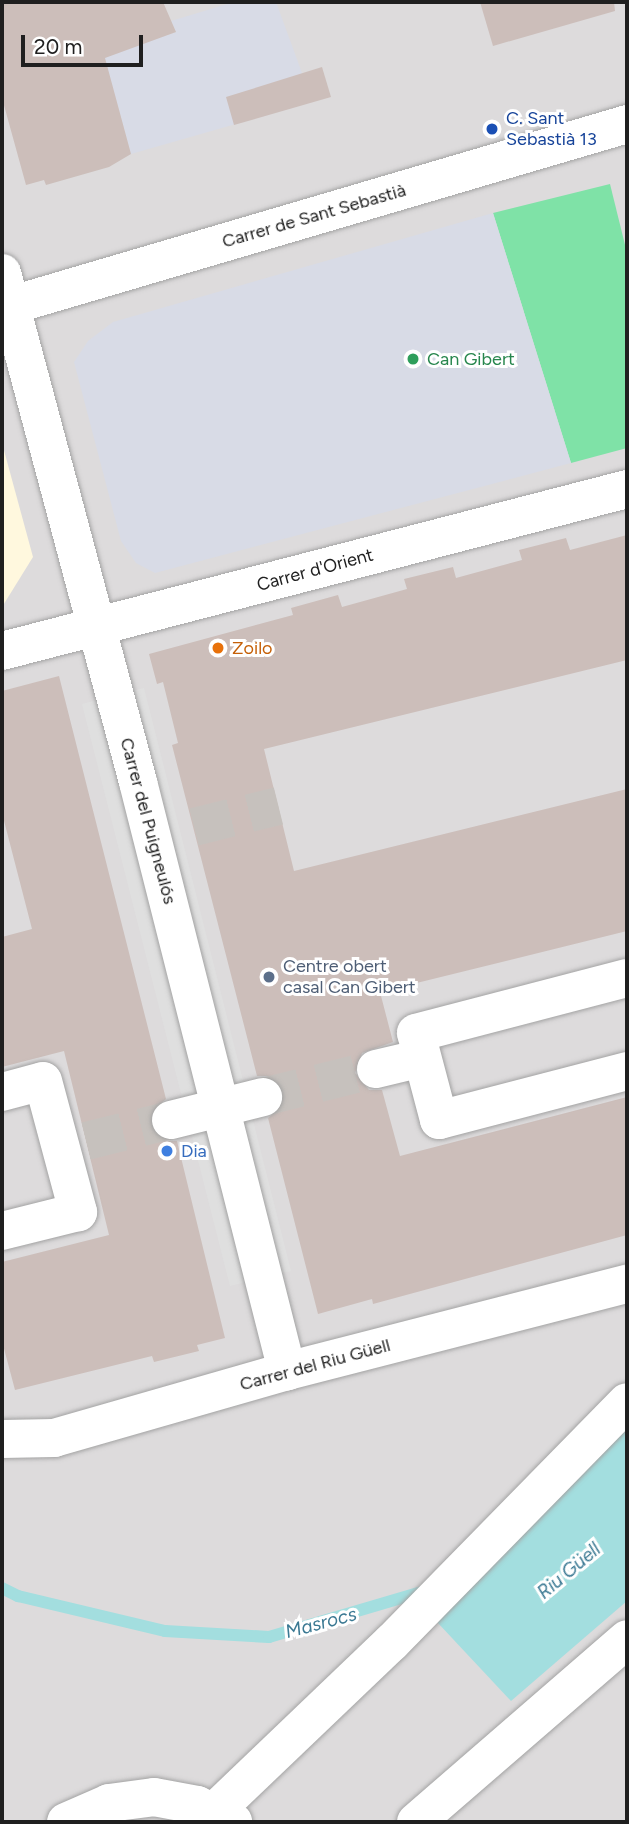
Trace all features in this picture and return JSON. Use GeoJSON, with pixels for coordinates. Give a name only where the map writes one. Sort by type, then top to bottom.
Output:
{"type":"FeatureCollection","features":[{"type":"Feature","properties":{"kind":"street","name":"Carrer de Sant Sebastià"},"geometry":{"type":"LineString","coordinates":[[5,295],[627,124]]}},
{"type":"Feature","properties":{"kind":"street","name":"Carrer del Puigneulós"},"geometry":{"type":"LineString","coordinates":[[5,295],[96,627],[287,1371]]}},
{"type":"Feature","properties":{"kind":"street","name":"Carrer d'Orient"},"geometry":{"type":"LineString","coordinates":[[2,651],[627,489]]}},
{"type":"Feature","properties":{"kind":"street"},"geometry":{"type":"LineString","coordinates":[[627,978],[416,1033],[439,1120],[627,1071]]}},
{"type":"Feature","properties":{"kind":"street"},"geometry":{"type":"LineString","coordinates":[[376,1069],[422,1058]]}},
{"type":"Feature","properties":{"kind":"street"},"geometry":{"type":"LineString","coordinates":[[2,1092],[44,1081],[73,1144],[78,1212],[2,1231]]}},
{"type":"Feature","properties":{"kind":"street"},"geometry":{"type":"LineString","coordinates":[[171,1120],[262,1097]]}},
{"type":"Feature","properties":{"kind":"street","name":"Carrer del Riu Güell"},"geometry":{"type":"LineString","coordinates":[[2,1439],[54,1438],[287,1371],[627,1284]]}},
{"type":"Feature","properties":{"kind":"street"},"geometry":{"type":"LineString","coordinates":[[66,1822],[109,1803],[136,1798],[176,1800],[223,1817],[506,1522],[627,1402]]}},
{"type":"Feature","properties":{"kind":"street"},"geometry":{"type":"LineString","coordinates":[[416,1822],[627,1639]]}},
{"type":"Feature","properties":{"kind":"shaded area"},"geometry":{"type":"Polygon","coordinates":[[[2,2],[627,2],[627,1822],[2,1822],[2,2]]]}},
{"type":"Feature","properties":{"kind":"shaded area"},"geometry":{"type":"Polygon","coordinates":[[[89,2],[142,2],[153,40],[176,32],[171,21],[234,2],[276,2],[302,73],[285,110],[131,154],[89,2]]]}},
{"type":"Feature","properties":{"kind":"shaded area"},"geometry":{"type":"Polygon","coordinates":[[[493,213],[571,463],[155,573],[136,563],[121,541],[74,362],[88,341],[113,322],[493,213]]]}},
{"type":"Feature","properties":{"kind":"shaded area"},"geometry":{"type":"Polygon","coordinates":[[[2,443],[33,557],[2,607],[2,443]]]}},
{"type":"Feature","properties":{"kind":"shaded area"},"geometry":{"type":"Polygon","coordinates":[[[144,688],[291,1271],[230,1286],[82,704],[144,688]]]}},
{"type":"Feature","properties":{"kind":"green space"},"geometry":{"type":"Polygon","coordinates":[[[610,184],[627,253],[627,448],[571,463],[493,213],[610,184]]]}},
{"type":"Feature","properties":{"kind":"water","name":"Riu Güell"},"geometry":{"type":"Polygon","coordinates":[[[627,1429],[627,1601],[511,1701],[437,1622],[627,1429]]]}},
{"type":"Feature","properties":{"kind":"building"},"geometry":{"type":"Polygon","coordinates":[[[2,2],[163,2],[176,32],[105,58],[131,154],[109,167],[46,185],[44,180],[26,185],[2,98],[2,2]]]}},
{"type":"Feature","properties":{"kind":"building"},"geometry":{"type":"Polygon","coordinates":[[[480,2],[614,2],[615,11],[493,46],[480,2]]]}},
{"type":"Feature","properties":{"kind":"building"},"geometry":{"type":"Polygon","coordinates":[[[322,67],[331,97],[234,125],[226,97],[322,67]]]}},
{"type":"Feature","properties":{"kind":"building"},"geometry":{"type":"Polygon","coordinates":[[[627,535],[627,660],[264,749],[294,871],[627,789],[627,931],[380,992],[393,1042],[362,1053],[355,1073],[369,1090],[382,1090],[400,1156],[627,1097],[627,1235],[373,1304],[372,1299],[318,1314],[268,1118],[284,1104],[284,1091],[270,1076],[257,1076],[172,745],[178,743],[163,682],[157,684],[149,654],[293,615],[291,608],[338,595],[342,607],[407,589],[404,579],[453,567],[456,578],[522,560],[519,550],[566,538],[570,550],[627,535]]]}},
{"type":"Feature","properties":{"kind":"building"},"geometry":{"type":"Polygon","coordinates":[[[59,676],[166,1099],[150,1113],[150,1126],[164,1141],[177,1141],[225,1338],[197,1345],[199,1351],[154,1362],[152,1356],[15,1390],[2,1341],[2,1262],[109,1235],[64,1051],[2,1067],[2,937],[32,929],[2,813],[2,691],[59,676]]]}},
{"type":"Feature","properties":{"kind":"waterway","name":"Masrocs"},"geometry":{"type":"LineString","coordinates":[[2,1588],[18,1596],[165,1631],[269,1637],[422,1592]]}},
{"type":"Feature","properties":{"kind":"tunnel"},"geometry":{"type":"LineString","coordinates":[[194,827],[278,806]]}},
{"type":"Feature","properties":{"kind":"tunnel"},"geometry":{"type":"LineString","coordinates":[[263,1097],[376,1069]]}},
{"type":"Feature","properties":{"kind":"tunnel"},"geometry":{"type":"LineString","coordinates":[[86,1141],[171,1120]]}},
{"type":"Feature","properties":{"kind":"place","name":"C. Sant Sebastià 13"},"geometry":{"type":"Point","coordinates":[492,129]}},
{"type":"Feature","properties":{"kind":"place","name":"Can Gibert"},"geometry":{"type":"Point","coordinates":[413,359]}},
{"type":"Feature","properties":{"kind":"place","name":"Zoilo"},"geometry":{"type":"Point","coordinates":[218,648]}},
{"type":"Feature","properties":{"kind":"place","name":"Centre obert casal Can Gibert"},"geometry":{"type":"Point","coordinates":[269,977]}},
{"type":"Feature","properties":{"kind":"place","name":"Dia"},"geometry":{"type":"Point","coordinates":[167,1151]}}]}
